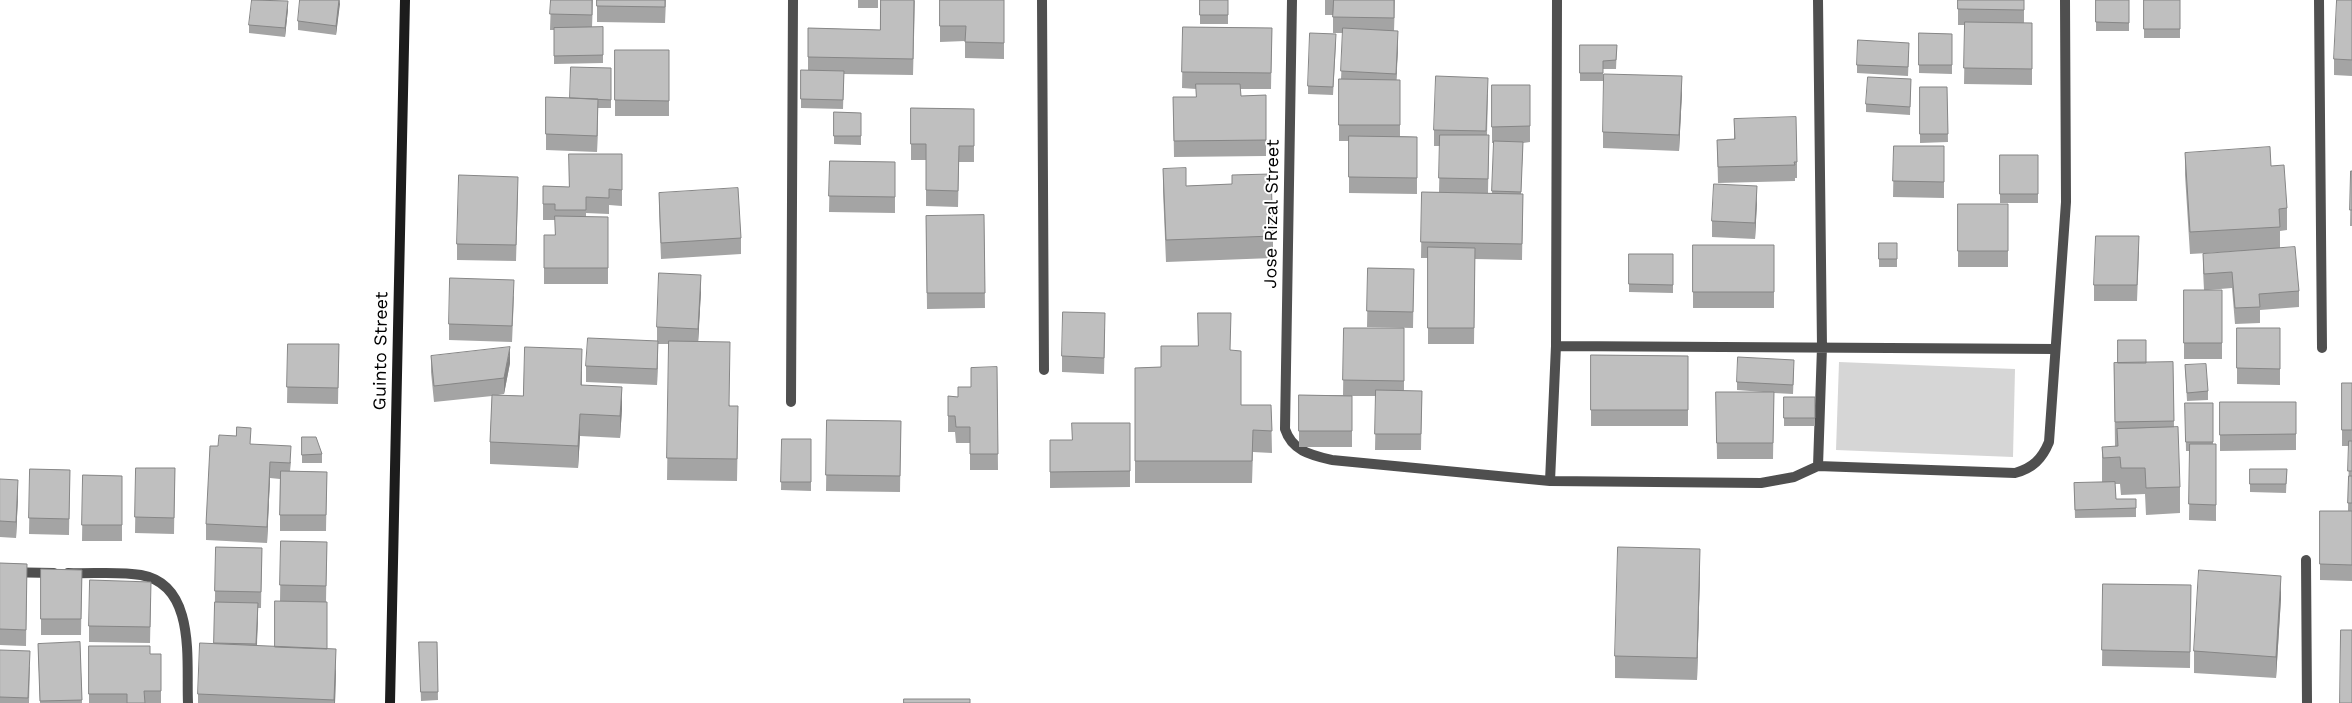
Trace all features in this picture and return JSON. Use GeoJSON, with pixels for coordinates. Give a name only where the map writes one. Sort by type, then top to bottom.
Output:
{"type":"FeatureCollection","features":[{"type":"Feature","properties":{"kind":"street","name":"Guinto Street"},"geometry":{"type":"LineString","coordinates":[[390,703],[405,0]]}},
{"type":"Feature","properties":{"kind":"street"},"geometry":{"type":"LineString","coordinates":[[791,402],[793,0]]}},
{"type":"Feature","properties":{"kind":"street"},"geometry":{"type":"LineString","coordinates":[[1042,0],[1044,370]]}},
{"type":"Feature","properties":{"kind":"street","name":"Jose Rizal Street"},"geometry":{"type":"LineString","coordinates":[[1292,0],[1285,429],[1288,440],[1306,454],[1332,460],[1550,480]]}},
{"type":"Feature","properties":{"kind":"street"},"geometry":{"type":"LineString","coordinates":[[1557,0],[1556,346],[1550,480],[1762,483],[1794,477],[1818,466],[2015,473],[2028,470],[2044,454],[2049,442],[2066,202],[2065,0]]}},
{"type":"Feature","properties":{"kind":"street"},"geometry":{"type":"LineString","coordinates":[[1818,0],[1822,347],[1818,466]]}},
{"type":"Feature","properties":{"kind":"street"},"geometry":{"type":"LineString","coordinates":[[2318,0],[2322,348]]}},
{"type":"Feature","properties":{"kind":"street"},"geometry":{"type":"LineString","coordinates":[[1556,346],[2055,349]]}},
{"type":"Feature","properties":{"kind":"street"},"geometry":{"type":"LineString","coordinates":[[2306,560],[2307,703]]}},
{"type":"Feature","properties":{"kind":"street"},"geometry":{"type":"LineString","coordinates":[[0,572],[142,575],[161,583],[174,596],[182,610],[185,626],[188,703]]}},
{"type":"Feature","properties":{"kind":"shaded area"},"geometry":{"type":"Polygon","coordinates":[[[1839,362],[2015,369],[2013,457],[1836,450],[1839,362]]]}},
{"type":"Feature","properties":{"kind":"building"},"geometry":{"type":"Polygon","coordinates":[[[252,0],[288,1],[285,28],[249,25],[252,0]]]}},
{"type":"Feature","properties":{"kind":"building"},"geometry":{"type":"Polygon","coordinates":[[[300,0],[339,0],[336,26],[298,21],[300,0]]]}},
{"type":"Feature","properties":{"kind":"building"},"geometry":{"type":"Polygon","coordinates":[[[551,0],[592,0],[592,15],[550,14],[551,0]]]}},
{"type":"Feature","properties":{"kind":"building"},"geometry":{"type":"Polygon","coordinates":[[[597,0],[665,0],[665,7],[597,6],[597,0]]]}},
{"type":"Feature","properties":{"kind":"building"},"geometry":{"type":"Polygon","coordinates":[[[881,0],[914,0],[913,59],[808,57],[808,28],[880,30],[881,0]]]}},
{"type":"Feature","properties":{"kind":"building"},"geometry":{"type":"Polygon","coordinates":[[[940,0],[1004,0],[1004,43],[965,42],[966,26],[940,26],[940,0]]]}},
{"type":"Feature","properties":{"kind":"building"},"geometry":{"type":"Polygon","coordinates":[[[1200,0],[1228,0],[1228,15],[1200,15],[1200,0]]]}},
{"type":"Feature","properties":{"kind":"building"},"geometry":{"type":"Polygon","coordinates":[[[1334,0],[1394,0],[1394,18],[1333,17],[1334,0]]]}},
{"type":"Feature","properties":{"kind":"building"},"geometry":{"type":"Polygon","coordinates":[[[1958,0],[2024,0],[2024,10],[1958,9],[1958,0]]]}},
{"type":"Feature","properties":{"kind":"building"},"geometry":{"type":"Polygon","coordinates":[[[2096,0],[2129,0],[2129,23],[2096,22],[2096,0]]]}},
{"type":"Feature","properties":{"kind":"building"},"geometry":{"type":"Polygon","coordinates":[[[2144,0],[2180,0],[2180,29],[2144,29],[2144,0]]]}},
{"type":"Feature","properties":{"kind":"building"},"geometry":{"type":"Polygon","coordinates":[[[2337,0],[2352,0],[2352,60],[2334,59],[2337,0]]]}},
{"type":"Feature","properties":{"kind":"building"},"geometry":{"type":"Polygon","coordinates":[[[1965,22],[2032,23],[2032,69],[1964,68],[1965,22]]]}},
{"type":"Feature","properties":{"kind":"building"},"geometry":{"type":"Polygon","coordinates":[[[603,27],[603,55],[554,56],[554,28],[603,27]]]}},
{"type":"Feature","properties":{"kind":"building"},"geometry":{"type":"Polygon","coordinates":[[[1183,27],[1272,28],[1271,73],[1182,72],[1183,27]]]}},
{"type":"Feature","properties":{"kind":"building"},"geometry":{"type":"Polygon","coordinates":[[[1343,28],[1398,31],[1396,74],[1341,71],[1343,28]]]}},
{"type":"Feature","properties":{"kind":"building"},"geometry":{"type":"Polygon","coordinates":[[[1310,33],[1336,34],[1333,87],[1308,86],[1310,33]]]}},
{"type":"Feature","properties":{"kind":"building"},"geometry":{"type":"Polygon","coordinates":[[[1919,33],[1952,34],[1952,65],[1919,65],[1919,33]]]}},
{"type":"Feature","properties":{"kind":"building"},"geometry":{"type":"Polygon","coordinates":[[[1858,40],[1909,43],[1908,67],[1857,65],[1858,40]]]}},
{"type":"Feature","properties":{"kind":"building"},"geometry":{"type":"Polygon","coordinates":[[[1580,45],[1617,45],[1616,60],[1603,61],[1603,73],[1580,73],[1580,45]]]}},
{"type":"Feature","properties":{"kind":"building"},"geometry":{"type":"Polygon","coordinates":[[[615,50],[669,50],[669,101],[615,100],[615,50]]]}},
{"type":"Feature","properties":{"kind":"building"},"geometry":{"type":"Polygon","coordinates":[[[571,67],[611,68],[611,100],[570,98],[571,67]]]}},
{"type":"Feature","properties":{"kind":"building"},"geometry":{"type":"Polygon","coordinates":[[[801,70],[844,71],[843,100],[801,99],[801,70]]]}},
{"type":"Feature","properties":{"kind":"building"},"geometry":{"type":"Polygon","coordinates":[[[1604,74],[1682,76],[1679,135],[1603,132],[1604,74]]]}},
{"type":"Feature","properties":{"kind":"building"},"geometry":{"type":"Polygon","coordinates":[[[1436,76],[1488,78],[1486,131],[1434,130],[1436,76]]]}},
{"type":"Feature","properties":{"kind":"building"},"geometry":{"type":"Polygon","coordinates":[[[1868,77],[1911,79],[1910,107],[1866,104],[1868,77]]]}},
{"type":"Feature","properties":{"kind":"building"},"geometry":{"type":"Polygon","coordinates":[[[1339,79],[1400,80],[1400,125],[1339,125],[1339,79]]]}},
{"type":"Feature","properties":{"kind":"building"},"geometry":{"type":"Polygon","coordinates":[[[1196,84],[1240,84],[1241,96],[1266,95],[1266,140],[1174,141],[1173,97],[1196,97],[1196,84]]]}},
{"type":"Feature","properties":{"kind":"building"},"geometry":{"type":"Polygon","coordinates":[[[1492,85],[1530,85],[1530,126],[1492,127],[1492,85]]]}},
{"type":"Feature","properties":{"kind":"building"},"geometry":{"type":"Polygon","coordinates":[[[1920,87],[1947,87],[1948,134],[1920,134],[1920,87]]]}},
{"type":"Feature","properties":{"kind":"building"},"geometry":{"type":"Polygon","coordinates":[[[546,97],[598,99],[597,136],[546,134],[546,97]]]}},
{"type":"Feature","properties":{"kind":"building"},"geometry":{"type":"Polygon","coordinates":[[[911,108],[974,109],[974,146],[959,146],[958,191],[926,190],[926,144],[911,144],[911,108]]]}},
{"type":"Feature","properties":{"kind":"building"},"geometry":{"type":"Polygon","coordinates":[[[834,112],[861,113],[861,136],[834,136],[834,112]]]}},
{"type":"Feature","properties":{"kind":"building"},"geometry":{"type":"Polygon","coordinates":[[[1796,117],[1797,162],[1794,162],[1795,165],[1718,167],[1717,140],[1735,139],[1734,119],[1796,117]]]}},
{"type":"Feature","properties":{"kind":"building"},"geometry":{"type":"Polygon","coordinates":[[[1440,135],[1489,135],[1488,179],[1439,178],[1440,135]]]}},
{"type":"Feature","properties":{"kind":"building"},"geometry":{"type":"Polygon","coordinates":[[[1349,136],[1417,137],[1417,178],[1349,177],[1349,136]]]}},
{"type":"Feature","properties":{"kind":"building"},"geometry":{"type":"Polygon","coordinates":[[[1494,141],[1523,142],[1521,192],[1492,191],[1494,141]]]}},
{"type":"Feature","properties":{"kind":"building"},"geometry":{"type":"Polygon","coordinates":[[[1894,146],[1944,146],[1944,182],[1893,181],[1894,146]]]}},
{"type":"Feature","properties":{"kind":"building"},"geometry":{"type":"Polygon","coordinates":[[[2270,147],[2271,166],[2284,165],[2287,208],[2279,209],[2280,227],[2190,232],[2185,153],[2270,147]]]}},
{"type":"Feature","properties":{"kind":"building"},"geometry":{"type":"Polygon","coordinates":[[[569,154],[622,154],[622,190],[609,189],[609,198],[586,197],[586,210],[555,210],[555,204],[543,204],[543,186],[569,187],[569,154]]]}},
{"type":"Feature","properties":{"kind":"building"},"geometry":{"type":"Polygon","coordinates":[[[2000,155],[2038,155],[2038,194],[2000,194],[2000,155]]]}},
{"type":"Feature","properties":{"kind":"building"},"geometry":{"type":"Polygon","coordinates":[[[830,161],[895,162],[895,197],[829,196],[830,161]]]}},
{"type":"Feature","properties":{"kind":"building"},"geometry":{"type":"Polygon","coordinates":[[[1186,168],[1186,186],[1232,184],[1232,175],[1271,174],[1273,236],[1166,240],[1163,169],[1186,168]]]}},
{"type":"Feature","properties":{"kind":"building"},"geometry":{"type":"Polygon","coordinates":[[[2351,171],[2352,210],[2350,210],[2351,171]]]}},
{"type":"Feature","properties":{"kind":"building"},"geometry":{"type":"Polygon","coordinates":[[[459,175],[518,177],[516,245],[457,244],[459,175]]]}},
{"type":"Feature","properties":{"kind":"building"},"geometry":{"type":"Polygon","coordinates":[[[1714,184],[1757,186],[1755,223],[1712,221],[1714,184]]]}},
{"type":"Feature","properties":{"kind":"building"},"geometry":{"type":"Polygon","coordinates":[[[738,188],[741,238],[661,243],[659,193],[738,188]]]}},
{"type":"Feature","properties":{"kind":"building"},"geometry":{"type":"Polygon","coordinates":[[[1422,192],[1523,194],[1522,244],[1421,242],[1422,192]]]}},
{"type":"Feature","properties":{"kind":"building"},"geometry":{"type":"Polygon","coordinates":[[[1958,204],[2008,204],[2008,251],[1958,251],[1958,204]]]}},
{"type":"Feature","properties":{"kind":"building"},"geometry":{"type":"Polygon","coordinates":[[[984,215],[985,293],[927,293],[926,216],[984,215]]]}},
{"type":"Feature","properties":{"kind":"building"},"geometry":{"type":"Polygon","coordinates":[[[555,216],[608,217],[608,268],[544,268],[544,235],[555,235],[555,216]]]}},
{"type":"Feature","properties":{"kind":"building"},"geometry":{"type":"Polygon","coordinates":[[[2096,236],[2139,236],[2137,285],[2094,285],[2096,236]]]}},
{"type":"Feature","properties":{"kind":"building"},"geometry":{"type":"Polygon","coordinates":[[[1879,243],[1897,243],[1897,259],[1879,259],[1879,243]]]}},
{"type":"Feature","properties":{"kind":"building"},"geometry":{"type":"Polygon","coordinates":[[[1693,245],[1774,245],[1774,292],[1693,292],[1693,245]]]}},
{"type":"Feature","properties":{"kind":"building"},"geometry":{"type":"Polygon","coordinates":[[[1428,247],[1475,248],[1474,328],[1428,328],[1428,247]]]}},
{"type":"Feature","properties":{"kind":"building"},"geometry":{"type":"Polygon","coordinates":[[[2295,247],[2299,291],[2259,294],[2260,307],[2235,308],[2232,272],[2204,274],[2203,254],[2295,247]]]}},
{"type":"Feature","properties":{"kind":"building"},"geometry":{"type":"Polygon","coordinates":[[[1629,254],[1673,254],[1673,285],[1629,284],[1629,254]]]}},
{"type":"Feature","properties":{"kind":"building"},"geometry":{"type":"Polygon","coordinates":[[[1368,268],[1414,269],[1413,312],[1367,311],[1368,268]]]}},
{"type":"Feature","properties":{"kind":"building"},"geometry":{"type":"Polygon","coordinates":[[[659,273],[701,275],[698,329],[657,327],[659,273]]]}},
{"type":"Feature","properties":{"kind":"building"},"geometry":{"type":"Polygon","coordinates":[[[450,278],[514,280],[512,326],[449,324],[450,278]]]}},
{"type":"Feature","properties":{"kind":"building"},"geometry":{"type":"Polygon","coordinates":[[[2184,290],[2222,290],[2222,343],[2184,343],[2184,290]]]}},
{"type":"Feature","properties":{"kind":"building"},"geometry":{"type":"Polygon","coordinates":[[[1063,312],[1105,313],[1104,358],[1062,356],[1063,312]]]}},
{"type":"Feature","properties":{"kind":"building"},"geometry":{"type":"Polygon","coordinates":[[[1198,313],[1231,313],[1230,350],[1241,351],[1241,405],[1271,405],[1272,431],[1253,430],[1252,461],[1135,461],[1135,368],[1161,367],[1161,346],[1198,346],[1198,313]]]}},
{"type":"Feature","properties":{"kind":"building"},"geometry":{"type":"Polygon","coordinates":[[[1344,328],[1404,328],[1404,381],[1343,380],[1344,328]]]}},
{"type":"Feature","properties":{"kind":"building"},"geometry":{"type":"Polygon","coordinates":[[[2237,328],[2280,328],[2280,369],[2237,368],[2237,328]]]}},
{"type":"Feature","properties":{"kind":"building"},"geometry":{"type":"Polygon","coordinates":[[[588,338],[658,341],[657,369],[586,366],[588,338]]]}},
{"type":"Feature","properties":{"kind":"building"},"geometry":{"type":"Polygon","coordinates":[[[2118,340],[2146,340],[2146,363],[2118,363],[2118,340]]]}},
{"type":"Feature","properties":{"kind":"building"},"geometry":{"type":"Polygon","coordinates":[[[669,341],[730,342],[729,406],[738,406],[737,459],[667,458],[669,341]]]}},
{"type":"Feature","properties":{"kind":"building"},"geometry":{"type":"Polygon","coordinates":[[[288,344],[339,344],[338,388],[287,387],[288,344]]]}},
{"type":"Feature","properties":{"kind":"building"},"geometry":{"type":"Polygon","coordinates":[[[510,347],[504,378],[434,386],[431,356],[510,347]]]}},
{"type":"Feature","properties":{"kind":"building"},"geometry":{"type":"Polygon","coordinates":[[[525,347],[582,349],[581,385],[622,387],[620,416],[580,414],[578,446],[490,442],[492,395],[523,396],[525,347]]]}},
{"type":"Feature","properties":{"kind":"building"},"geometry":{"type":"Polygon","coordinates":[[[1591,355],[1688,356],[1688,410],[1591,410],[1591,355]]]}},
{"type":"Feature","properties":{"kind":"building"},"geometry":{"type":"Polygon","coordinates":[[[1738,357],[1794,360],[1793,385],[1737,382],[1738,357]]]}},
{"type":"Feature","properties":{"kind":"building"},"geometry":{"type":"Polygon","coordinates":[[[2173,362],[2174,421],[2115,422],[2114,363],[2173,362]]]}},
{"type":"Feature","properties":{"kind":"building"},"geometry":{"type":"Polygon","coordinates":[[[2206,364],[2208,391],[2187,393],[2185,365],[2206,364]]]}},
{"type":"Feature","properties":{"kind":"building"},"geometry":{"type":"Polygon","coordinates":[[[997,367],[998,454],[970,454],[970,427],[956,427],[955,416],[948,416],[948,396],[958,397],[958,387],[971,387],[971,368],[997,367]]]}},
{"type":"Feature","properties":{"kind":"building"},"geometry":{"type":"Polygon","coordinates":[[[2342,383],[2352,383],[2352,430],[2342,430],[2342,383]]]}},
{"type":"Feature","properties":{"kind":"building"},"geometry":{"type":"Polygon","coordinates":[[[1376,390],[1422,391],[1421,434],[1375,434],[1376,390]]]}},
{"type":"Feature","properties":{"kind":"building"},"geometry":{"type":"Polygon","coordinates":[[[1716,392],[1774,392],[1773,443],[1717,443],[1716,392]]]}},
{"type":"Feature","properties":{"kind":"building"},"geometry":{"type":"Polygon","coordinates":[[[1299,395],[1352,396],[1352,431],[1299,431],[1299,395]]]}},
{"type":"Feature","properties":{"kind":"building"},"geometry":{"type":"Polygon","coordinates":[[[1784,397],[1815,397],[1815,418],[1784,418],[1784,397]]]}},
{"type":"Feature","properties":{"kind":"building"},"geometry":{"type":"Polygon","coordinates":[[[2220,402],[2296,402],[2296,434],[2220,435],[2220,402]]]}},
{"type":"Feature","properties":{"kind":"building"},"geometry":{"type":"Polygon","coordinates":[[[2185,403],[2213,403],[2213,442],[2186,442],[2185,403]]]}},
{"type":"Feature","properties":{"kind":"building"},"geometry":{"type":"Polygon","coordinates":[[[827,420],[901,421],[900,476],[826,475],[827,420]]]}},
{"type":"Feature","properties":{"kind":"building"},"geometry":{"type":"Polygon","coordinates":[[[1072,423],[1130,423],[1130,471],[1050,472],[1050,440],[1072,440],[1072,423]]]}},
{"type":"Feature","properties":{"kind":"building"},"geometry":{"type":"Polygon","coordinates":[[[237,427],[251,428],[250,444],[291,446],[290,463],[270,462],[267,527],[206,524],[210,446],[218,446],[219,435],[236,436],[237,427]]]}},
{"type":"Feature","properties":{"kind":"building"},"geometry":{"type":"Polygon","coordinates":[[[2178,427],[2180,487],[2146,488],[2145,468],[2121,468],[2120,457],[2103,458],[2102,447],[2118,446],[2117,429],[2178,427]]]}},
{"type":"Feature","properties":{"kind":"building"},"geometry":{"type":"Polygon","coordinates":[[[302,437],[316,437],[322,454],[302,455],[302,437]]]}},
{"type":"Feature","properties":{"kind":"building"},"geometry":{"type":"Polygon","coordinates":[[[782,439],[811,439],[811,482],[781,482],[782,439]]]}},
{"type":"Feature","properties":{"kind":"building"},"geometry":{"type":"Polygon","coordinates":[[[2349,441],[2352,441],[2352,471],[2348,471],[2349,441]]]}},
{"type":"Feature","properties":{"kind":"building"},"geometry":{"type":"Polygon","coordinates":[[[2190,444],[2216,444],[2216,505],[2189,504],[2190,444]]]}},
{"type":"Feature","properties":{"kind":"building"},"geometry":{"type":"Polygon","coordinates":[[[136,468],[175,468],[174,518],[135,517],[136,468]]]}},
{"type":"Feature","properties":{"kind":"building"},"geometry":{"type":"Polygon","coordinates":[[[30,469],[70,470],[69,519],[29,518],[30,469]]]}},
{"type":"Feature","properties":{"kind":"building"},"geometry":{"type":"Polygon","coordinates":[[[2250,469],[2287,469],[2286,484],[2250,484],[2250,469]]]}},
{"type":"Feature","properties":{"kind":"building"},"geometry":{"type":"Polygon","coordinates":[[[281,471],[327,472],[326,515],[280,515],[281,471]]]}},
{"type":"Feature","properties":{"kind":"building"},"geometry":{"type":"Polygon","coordinates":[[[83,475],[122,476],[122,525],[82,525],[83,475]]]}},
{"type":"Feature","properties":{"kind":"building"},"geometry":{"type":"Polygon","coordinates":[[[2349,476],[2352,476],[2352,503],[2348,503],[2349,476]]]}},
{"type":"Feature","properties":{"kind":"building"},"geometry":{"type":"Polygon","coordinates":[[[0,479],[18,480],[16,522],[0,521],[0,479]]]}},
{"type":"Feature","properties":{"kind":"building"},"geometry":{"type":"Polygon","coordinates":[[[2115,482],[2116,499],[2136,499],[2136,508],[2075,510],[2074,483],[2115,482]]]}},
{"type":"Feature","properties":{"kind":"building"},"geometry":{"type":"Polygon","coordinates":[[[2320,511],[2352,511],[2352,565],[2320,564],[2320,511]]]}},
{"type":"Feature","properties":{"kind":"building"},"geometry":{"type":"Polygon","coordinates":[[[281,541],[327,542],[326,586],[280,585],[281,541]]]}},
{"type":"Feature","properties":{"kind":"building"},"geometry":{"type":"Polygon","coordinates":[[[216,547],[262,548],[261,592],[215,591],[216,547]]]}},
{"type":"Feature","properties":{"kind":"building"},"geometry":{"type":"Polygon","coordinates":[[[1618,547],[1700,549],[1697,658],[1615,656],[1618,547]]]}},
{"type":"Feature","properties":{"kind":"building"},"geometry":{"type":"Polygon","coordinates":[[[0,563],[27,564],[26,630],[0,629],[0,563]]]}},
{"type":"Feature","properties":{"kind":"building"},"geometry":{"type":"Polygon","coordinates":[[[41,569],[82,570],[81,619],[41,619],[41,569]]]}},
{"type":"Feature","properties":{"kind":"building"},"geometry":{"type":"Polygon","coordinates":[[[2199,570],[2281,576],[2276,657],[2194,651],[2199,570]]]}},
{"type":"Feature","properties":{"kind":"building"},"geometry":{"type":"Polygon","coordinates":[[[90,580],[151,582],[150,627],[89,626],[90,580]]]}},
{"type":"Feature","properties":{"kind":"building"},"geometry":{"type":"Polygon","coordinates":[[[2103,584],[2191,585],[2190,652],[2102,650],[2103,584]]]}},
{"type":"Feature","properties":{"kind":"building"},"geometry":{"type":"Polygon","coordinates":[[[275,601],[327,602],[327,649],[275,647],[275,601]]]}},
{"type":"Feature","properties":{"kind":"building"},"geometry":{"type":"Polygon","coordinates":[[[215,602],[258,603],[256,644],[214,643],[215,602]]]}},
{"type":"Feature","properties":{"kind":"building"},"geometry":{"type":"Polygon","coordinates":[[[2341,630],[2352,630],[2352,703],[2340,703],[2341,630]]]}},
{"type":"Feature","properties":{"kind":"building"},"geometry":{"type":"Polygon","coordinates":[[[80,642],[82,700],[40,701],[38,644],[80,642]]]}},
{"type":"Feature","properties":{"kind":"building"},"geometry":{"type":"Polygon","coordinates":[[[419,642],[437,642],[438,692],[421,692],[419,642]]]}},
{"type":"Feature","properties":{"kind":"building"},"geometry":{"type":"Polygon","coordinates":[[[200,643],[336,649],[334,700],[198,694],[200,643]]]}},
{"type":"Feature","properties":{"kind":"building"},"geometry":{"type":"Polygon","coordinates":[[[89,646],[150,646],[150,654],[161,654],[161,691],[144,691],[145,703],[127,703],[127,694],[89,694],[89,646]]]}},
{"type":"Feature","properties":{"kind":"building"},"geometry":{"type":"Polygon","coordinates":[[[0,650],[30,651],[28,698],[0,697],[0,650]]]}},
{"type":"Feature","properties":{"kind":"building"},"geometry":{"type":"Polygon","coordinates":[[[904,699],[970,699],[970,703],[904,703],[904,699]]]}}]}
